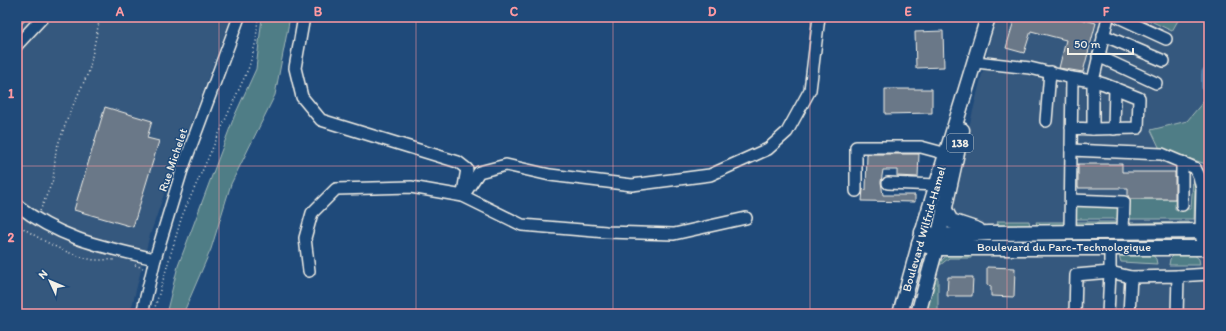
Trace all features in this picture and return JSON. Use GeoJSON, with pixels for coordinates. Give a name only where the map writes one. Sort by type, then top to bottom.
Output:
{"type":"FeatureCollection","features":[{"type":"Feature","properties":{"kind":"main road","name":"Boulevard Wilfrid-Hamel"},"geometry":{"type":"LineString","coordinates":[[900,314],[920,238],[976,62],[988,17]]}},
{"type":"Feature","properties":{"kind":"main road","name":"Boulevard Wilfrid-Hamel"},"geometry":{"type":"LineString","coordinates":[[918,314],[960,144],[971,76]]}},
{"type":"Feature","properties":{"kind":"main road","name":"Boulevard du Parc-Technologique"},"geometry":{"type":"LineString","coordinates":[[944,208],[952,221],[988,233]]}},
{"type":"Feature","properties":{"kind":"main road","name":"Boulevard du Parc-Technologique"},"geometry":{"type":"LineString","coordinates":[[937,242],[988,233],[1205,231]]}},
{"type":"Feature","properties":{"kind":"main road","name":"Boulevard du Parc-Technologique"},"geometry":{"type":"LineString","coordinates":[[920,238],[937,242],[1206,248]]}},
{"type":"Feature","properties":{"kind":"street"},"geometry":{"type":"LineString","coordinates":[[17,45],[43,17]]}},
{"type":"Feature","properties":{"kind":"street","name":"Rue Michelet"},"geometry":{"type":"LineString","coordinates":[[142,314],[154,264],[182,170],[239,17]]}},
{"type":"Feature","properties":{"kind":"street"},"geometry":{"type":"LineString","coordinates":[[304,17],[295,68],[302,97],[321,120],[458,162],[467,169],[463,196]]}},
{"type":"Feature","properties":{"kind":"street"},"geometry":{"type":"LineString","coordinates":[[463,196],[479,172],[506,165],[550,175],[632,186],[710,175],[768,149],[787,132],[810,90],[819,17]]}},
{"type":"Feature","properties":{"kind":"street"},"geometry":{"type":"LineString","coordinates":[[1093,129],[1093,81],[1108,17]]}},
{"type":"Feature","properties":{"kind":"street"},"geometry":{"type":"LineString","coordinates":[[1118,17],[1166,39]]}},
{"type":"Feature","properties":{"kind":"street"},"geometry":{"type":"LineString","coordinates":[[1103,35],[1164,61]]}},
{"type":"Feature","properties":{"kind":"street"},"geometry":{"type":"LineString","coordinates":[[1098,56],[1156,83]]}},
{"type":"Feature","properties":{"kind":"street"},"geometry":{"type":"LineString","coordinates":[[976,62],[1050,72],[1072,78],[1093,81],[1139,98],[1138,128],[1071,128]]}},
{"type":"Feature","properties":{"kind":"street"},"geometry":{"type":"LineString","coordinates":[[1046,121],[1050,72]]}},
{"type":"Feature","properties":{"kind":"street"},"geometry":{"type":"LineString","coordinates":[[1070,232],[1072,78]]}},
{"type":"Feature","properties":{"kind":"street"},"geometry":{"type":"LineString","coordinates":[[1114,129],[1115,88]]}},
{"type":"Feature","properties":{"kind":"street"},"geometry":{"type":"LineString","coordinates":[[856,191],[856,147],[920,147],[947,154]]}},
{"type":"Feature","properties":{"kind":"street"},"geometry":{"type":"LineString","coordinates":[[1071,150],[1162,154],[1194,168],[1199,176],[1206,197],[1206,248]]}},
{"type":"Feature","properties":{"kind":"street"},"geometry":{"type":"LineString","coordinates":[[1182,162],[1182,205]]}},
{"type":"Feature","properties":{"kind":"street"},"geometry":{"type":"LineString","coordinates":[[888,183],[937,185]]}},
{"type":"Feature","properties":{"kind":"street"},"geometry":{"type":"LineString","coordinates":[[308,271],[305,238],[312,212],[336,189],[411,187],[463,196],[522,225],[606,232],[674,234],[746,218]]}},
{"type":"Feature","properties":{"kind":"street"},"geometry":{"type":"LineString","coordinates":[[1071,200],[1124,202],[1123,231]]}},
{"type":"Feature","properties":{"kind":"street"},"geometry":{"type":"LineString","coordinates":[[17,205],[37,220],[69,236],[154,264]]}},
{"type":"Feature","properties":{"kind":"street"},"geometry":{"type":"LineString","coordinates":[[1108,314],[1110,247]]}},
{"type":"Feature","properties":{"kind":"street"},"geometry":{"type":"LineString","coordinates":[[1075,314],[1076,275],[1110,272],[1131,277],[1209,274]]}},
{"type":"Feature","properties":{"kind":"street"},"geometry":{"type":"LineString","coordinates":[[1177,314],[1178,276]]}},
{"type":"Feature","properties":{"kind":"street"},"geometry":{"type":"LineString","coordinates":[[1129,314],[1131,277]]}},
{"type":"Feature","properties":{"kind":"path"},"geometry":{"type":"LineString","coordinates":[[37,220],[53,180],[56,150],[70,112],[88,71],[100,17]]}},
{"type":"Feature","properties":{"kind":"path"},"geometry":{"type":"LineString","coordinates":[[153,314],[182,216],[249,67],[256,41],[258,17]]}},
{"type":"Feature","properties":{"kind":"path"},"geometry":{"type":"LineString","coordinates":[[17,224],[47,243],[76,255],[92,260],[116,261]]}},
{"type":"Feature","properties":{"kind":"path"},"geometry":{"type":"LineString","coordinates":[[129,264],[154,264],[164,273]]}},
{"type":"Feature","properties":{"kind":"shaded area"},"geometry":{"type":"Polygon","coordinates":[[[17,17],[231,17],[149,238],[130,314],[17,314],[17,17]]]}},
{"type":"Feature","properties":{"kind":"shaded area"},"geometry":{"type":"Polygon","coordinates":[[[996,17],[1209,17],[1209,314],[926,314],[927,299],[996,17]]]}},
{"type":"Feature","properties":{"kind":"green space"},"geometry":{"type":"Polygon","coordinates":[[[262,17],[290,17],[275,95],[231,184],[211,249],[183,314],[166,314],[178,266],[234,117],[256,69],[262,17]]]}},
{"type":"Feature","properties":{"kind":"green space"},"geometry":{"type":"Polygon","coordinates":[[[1142,17],[1180,17],[1172,31],[1142,17]]]}},
{"type":"Feature","properties":{"kind":"green space"},"geometry":{"type":"Polygon","coordinates":[[[1209,95],[1209,165],[1160,149],[1151,130],[1187,121],[1209,95]]]}},
{"type":"Feature","properties":{"kind":"green space"},"geometry":{"type":"Polygon","coordinates":[[[1193,179],[1195,185],[1194,219],[1129,219],[1128,199],[1175,199],[1175,209],[1191,209],[1193,179]]]}},
{"type":"Feature","properties":{"kind":"green space"},"geometry":{"type":"Polygon","coordinates":[[[1076,206],[1118,206],[1119,219],[1075,219],[1076,206]]]}},
{"type":"Feature","properties":{"kind":"green space"},"geometry":{"type":"Polygon","coordinates":[[[998,221],[1029,221],[1030,226],[997,225],[998,221]]]}},
{"type":"Feature","properties":{"kind":"green space"},"geometry":{"type":"Polygon","coordinates":[[[1036,222],[1066,222],[1066,226],[1037,225],[1036,222]]]}},
{"type":"Feature","properties":{"kind":"green space"},"geometry":{"type":"Polygon","coordinates":[[[1076,222],[1119,222],[1119,226],[1076,226],[1076,222]]]}},
{"type":"Feature","properties":{"kind":"green space"},"geometry":{"type":"Polygon","coordinates":[[[1193,222],[1188,227],[1129,227],[1129,223],[1193,222]]]}},
{"type":"Feature","properties":{"kind":"green space"},"geometry":{"type":"Polygon","coordinates":[[[971,251],[971,258],[949,258],[939,266],[944,258],[952,254],[971,251]]]}},
{"type":"Feature","properties":{"kind":"green space"},"geometry":{"type":"Polygon","coordinates":[[[1118,252],[1152,254],[1156,259],[1157,264],[1121,262],[1118,252]]]}},
{"type":"Feature","properties":{"kind":"green space"},"geometry":{"type":"Polygon","coordinates":[[[1192,253],[1199,259],[1200,265],[1169,265],[1170,259],[1175,254],[1192,253]]]}},
{"type":"Feature","properties":{"kind":"green space"},"geometry":{"type":"Polygon","coordinates":[[[936,276],[938,279],[938,314],[926,314],[936,276]]]}},
{"type":"Feature","properties":{"kind":"building"},"geometry":{"type":"Polygon","coordinates":[[[17,17],[28,17],[17,29],[17,17]]]}},
{"type":"Feature","properties":{"kind":"building"},"geometry":{"type":"Polygon","coordinates":[[[1015,17],[1074,17],[1096,23],[1083,72],[1059,68],[1066,40],[1031,31],[1024,53],[1006,48],[1015,17]]]}},
{"type":"Feature","properties":{"kind":"building"},"geometry":{"type":"Polygon","coordinates":[[[943,31],[944,67],[916,68],[915,32],[943,31]]]}},
{"type":"Feature","properties":{"kind":"building"},"geometry":{"type":"Polygon","coordinates":[[[885,89],[932,89],[932,113],[885,114],[885,89]]]}},
{"type":"Feature","properties":{"kind":"building"},"geometry":{"type":"Polygon","coordinates":[[[105,107],[152,121],[147,138],[159,141],[133,227],[74,210],[105,107]]]}},
{"type":"Feature","properties":{"kind":"building"},"geometry":{"type":"Polygon","coordinates":[[[867,154],[919,154],[918,177],[897,176],[897,170],[883,170],[881,182],[883,195],[915,195],[915,202],[862,201],[863,189],[866,190],[867,154]]]}},
{"type":"Feature","properties":{"kind":"building"},"geometry":{"type":"Polygon","coordinates":[[[1078,164],[1122,164],[1122,172],[1175,172],[1175,199],[1130,199],[1128,196],[1128,188],[1078,188],[1078,164]]]}},
{"type":"Feature","properties":{"kind":"building"},"geometry":{"type":"Polygon","coordinates":[[[987,267],[1015,268],[1014,297],[991,296],[991,286],[987,285],[987,267]]]}},
{"type":"Feature","properties":{"kind":"building"},"geometry":{"type":"Polygon","coordinates":[[[948,277],[973,277],[972,296],[947,296],[948,277]]]}},
{"type":"Feature","properties":{"kind":"waterway"},"geometry":{"type":"LineString","coordinates":[[1209,74],[1209,87]]}}]}
